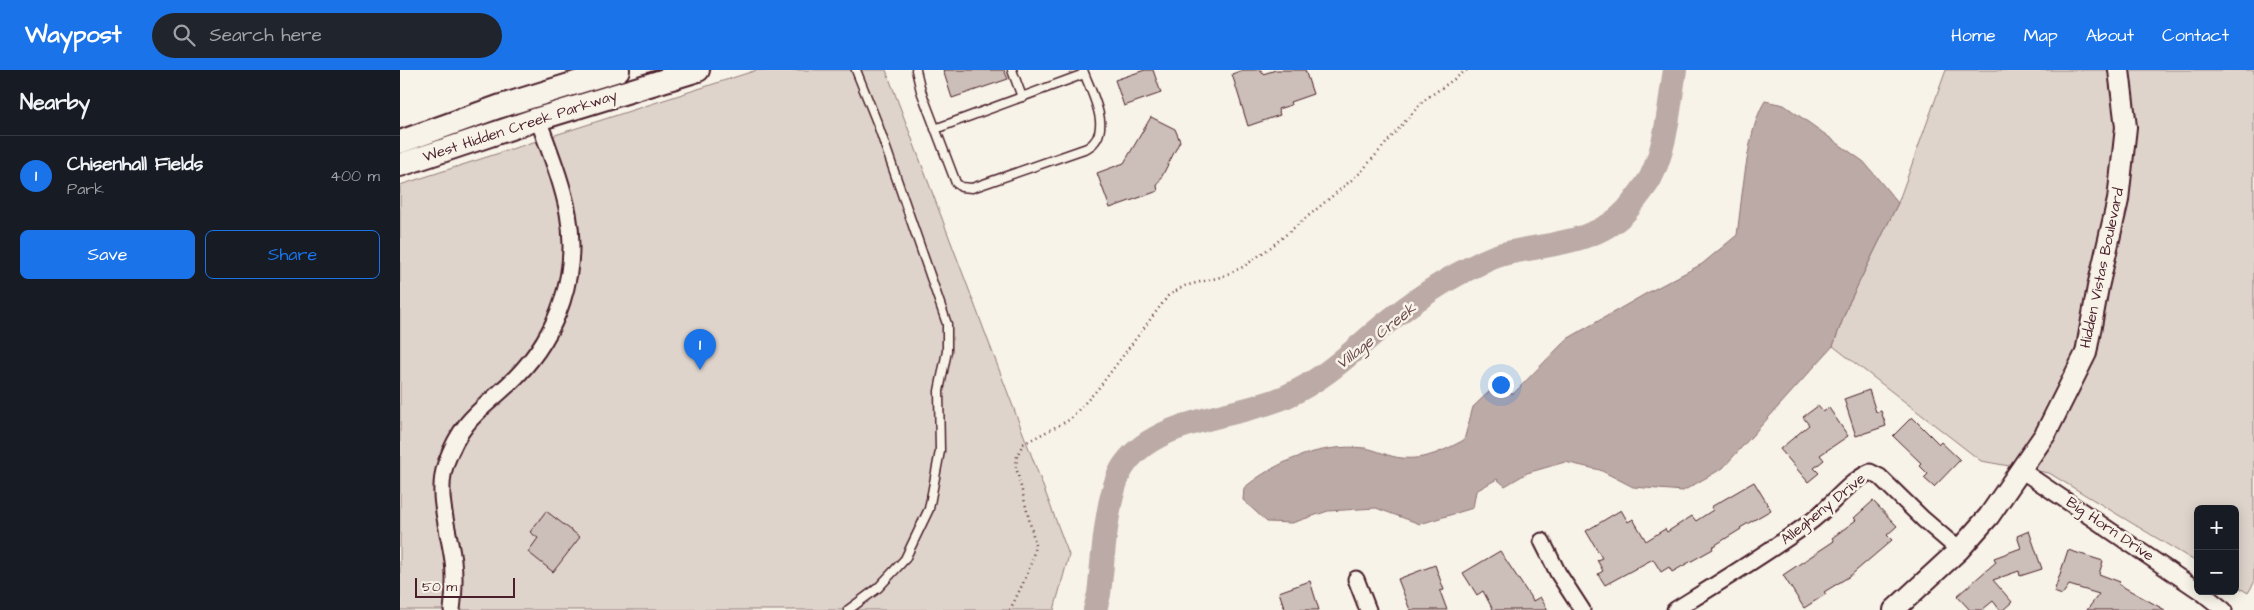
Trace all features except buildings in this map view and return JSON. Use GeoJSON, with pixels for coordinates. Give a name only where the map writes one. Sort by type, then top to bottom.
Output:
{"type":"FeatureCollection","features":[{"type":"Feature","properties":{"kind":"main road","name":"West Hidden Creek Parkway"},"geometry":{"type":"LineString","coordinates":[[400,142],[531,97],[618,70]]}},
{"type":"Feature","properties":{"kind":"main road","name":"West Hidden Creek Parkway"},"geometry":{"type":"LineString","coordinates":[[400,165],[538,119],[698,70]]}},
{"type":"Feature","properties":{"kind":"main road"},"geometry":{"type":"LineString","coordinates":[[531,97],[538,119]]}},
{"type":"Feature","properties":{"kind":"street","name":"Hidden Vistas Boulevard"},"geometry":{"type":"LineString","coordinates":[[1894,610],[1959,550],[1989,516],[2046,433],[2086,353],[2098,286],[2118,200],[2126,127],[2119,70]]}},
{"type":"Feature","properties":{"kind":"street"},"geometry":{"type":"LineString","coordinates":[[452,610],[454,595],[453,563],[442,503],[445,466],[462,429],[474,414],[508,385],[540,349],[553,327],[562,306],[568,283],[571,260],[568,212],[538,119]]}},
{"type":"Feature","properties":{"kind":"street","name":"Big Horn Drive"},"geometry":{"type":"LineString","coordinates":[[2021,470],[2194,587]]}},
{"type":"Feature","properties":{"kind":"street","name":"Allegheny Drive"},"geometry":{"type":"LineString","coordinates":[[1675,610],[1804,526],[1845,491],[1857,478],[1870,472],[1880,476],[1959,550]]}},
{"type":"Feature","properties":{"kind":"street"},"geometry":{"type":"LineString","coordinates":[[1542,541],[1558,573],[1582,610]]}},
{"type":"Feature","properties":{"kind":"street"},"geometry":{"type":"LineString","coordinates":[[1356,579],[1368,610]]}},
{"type":"Feature","properties":{"kind":"street","name":"Big Horn Drive"},"geometry":{"type":"LineString","coordinates":[[2205,595],[2224,610]]}},
{"type":"Feature","properties":{"kind":"lane"},"geometry":{"type":"LineString","coordinates":[[848,610],[878,588],[905,559],[929,509],[940,451],[939,391],[947,351],[947,324],[878,125],[856,70]]}},
{"type":"Feature","properties":{"kind":"lane"},"geometry":{"type":"LineString","coordinates":[[916,70],[921,91],[935,129],[956,183],[961,187],[972,188],[1087,148],[1095,144],[1101,134],[1100,120],[1083,72],[935,129]]}},
{"type":"Feature","properties":{"kind":"lane"},"geometry":{"type":"LineString","coordinates":[[1012,70],[1022,97]]}},
{"type":"Feature","properties":{"kind":"path"},"geometry":{"type":"LineString","coordinates":[[1010,610],[1034,556],[1035,543],[1016,467],[1016,456],[1023,444],[1069,420],[1103,382],[1168,296],[1184,286],[1221,277],[1243,267],[1271,247],[1360,173],[1423,101],[1467,70]]}},
{"type":"Feature","properties":{"kind":"shaded area"},"geometry":{"type":"Polygon","coordinates":[[[757,70],[886,70],[1069,555],[1054,610],[400,610],[400,185],[757,70]]]}},
{"type":"Feature","properties":{"kind":"shaded area"},"geometry":{"type":"Polygon","coordinates":[[[1946,70],[2254,70],[2254,583],[2248,593],[2239,587],[2239,505],[2194,505],[2194,561],[2049,473],[1981,461],[1833,346],[1848,305],[1898,203],[1946,70]]]}},
{"type":"Feature","properties":{"kind":"shaded area"},"geometry":{"type":"Polygon","coordinates":[[[1765,101],[1784,105],[1864,162],[1898,203],[1848,305],[1833,346],[1723,468],[1683,491],[1633,487],[1600,470],[1565,462],[1527,473],[1505,486],[1497,479],[1476,491],[1473,508],[1420,524],[1376,508],[1328,511],[1292,523],[1267,522],[1243,500],[1244,488],[1257,478],[1285,462],[1316,451],[1332,448],[1365,448],[1397,457],[1419,458],[1434,454],[1464,440],[1473,407],[1495,386],[1513,394],[1567,339],[1702,264],[1737,235],[1750,146],[1759,113],[1765,101]]]}},
{"type":"Feature","properties":{"kind":"waterway","name":"Village Creek"},"geometry":{"type":"LineString","coordinates":[[1095,610],[1099,594],[1106,526],[1113,490],[1125,464],[1139,449],[1157,437],[1177,428],[1265,404],[1300,390],[1326,373],[1385,324],[1425,294],[1485,261],[1503,254],[1569,241],[1601,230],[1615,221],[1627,210],[1642,191],[1656,166],[1667,126],[1675,70]]}},
{"type":"Feature","properties":{"kind":"place","name":"Chisenhall Fields"},"geometry":{"type":"Point","coordinates":[700,370]}}]}
